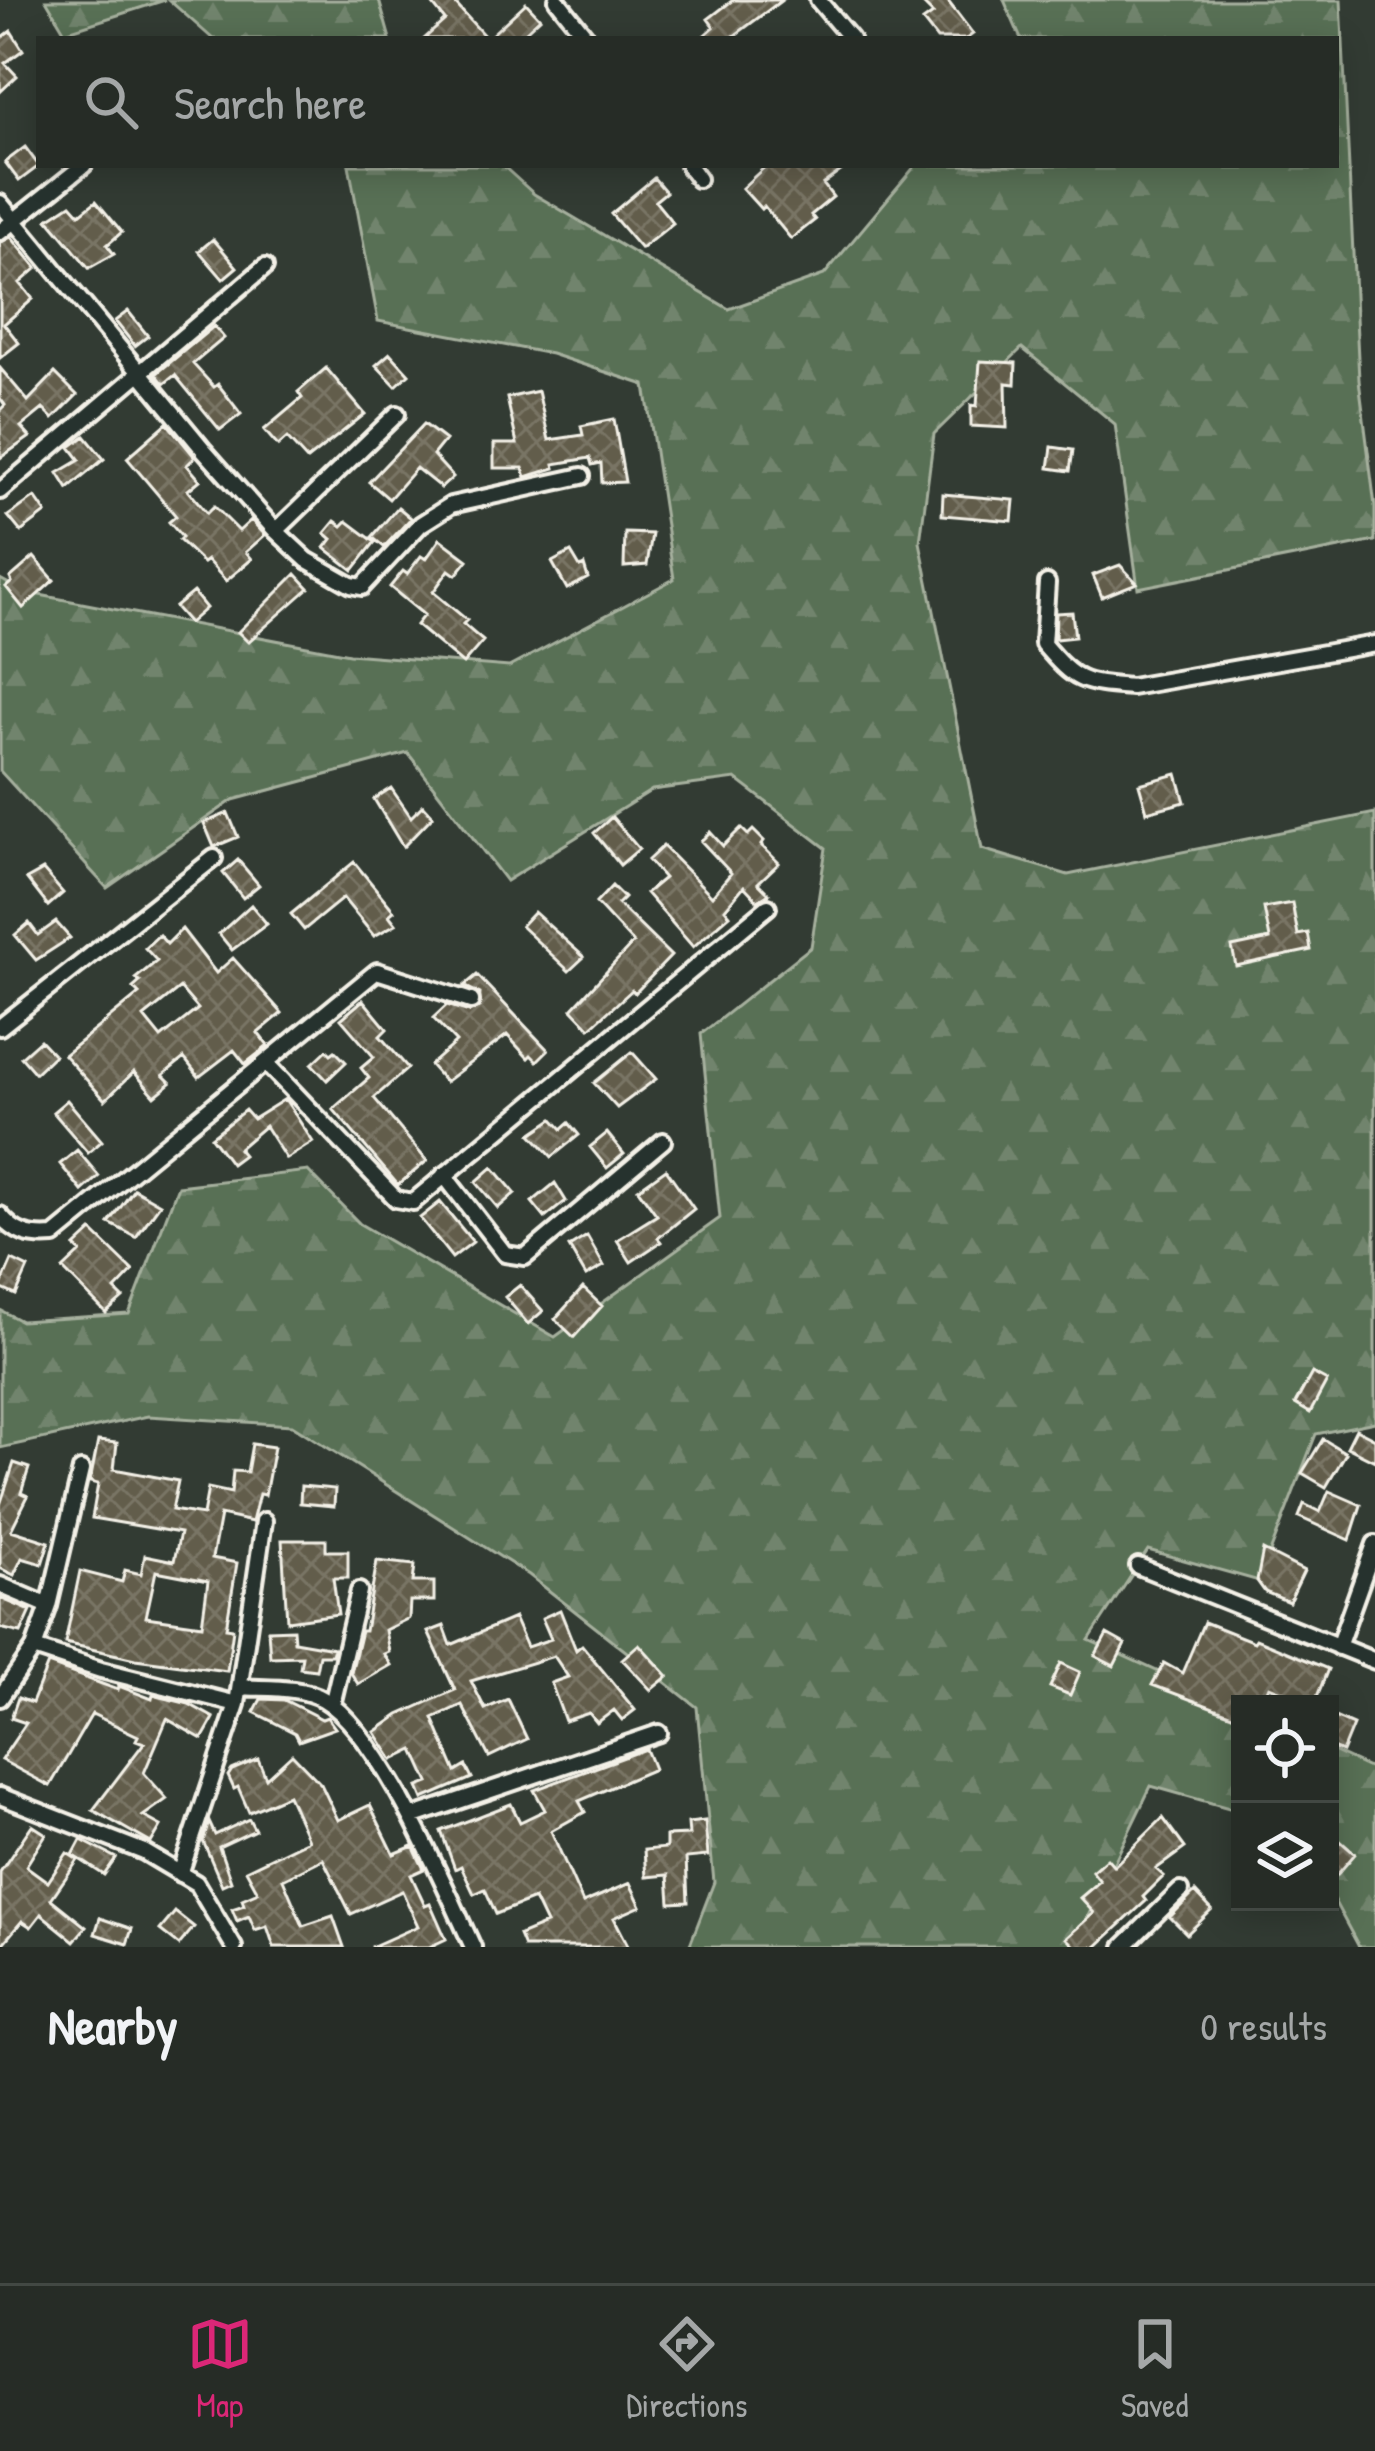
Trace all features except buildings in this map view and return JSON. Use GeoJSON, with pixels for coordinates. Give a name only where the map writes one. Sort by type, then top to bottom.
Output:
{"type":"FeatureCollection","features":[{"type":"Feature","properties":{"kind":"street"},"geometry":{"type":"LineString","coordinates":[[557,0],[586,36]]}},
{"type":"Feature","properties":{"kind":"street"},"geometry":{"type":"LineString","coordinates":[[818,0],[848,36]]}},
{"type":"Feature","properties":{"kind":"street"},"geometry":{"type":"LineString","coordinates":[[0,232],[80,168]]}},
{"type":"Feature","properties":{"kind":"street"},"geometry":{"type":"LineString","coordinates":[[690,168],[698,178]]}},
{"type":"Feature","properties":{"kind":"street"},"geometry":{"type":"LineString","coordinates":[[0,203],[276,531],[308,560],[351,585],[362,587],[422,524],[451,505],[582,476]]}},
{"type":"Feature","properties":{"kind":"street"},"geometry":{"type":"LineString","coordinates":[[0,491],[265,267]]}},
{"type":"Feature","properties":{"kind":"street"},"geometry":{"type":"LineString","coordinates":[[276,531],[397,414]]}},
{"type":"Feature","properties":{"kind":"street"},"geometry":{"type":"LineString","coordinates":[[1046,583],[1043,644],[1079,681],[1131,687],[1375,644]]}},
{"type":"Feature","properties":{"kind":"street"},"geometry":{"type":"LineString","coordinates":[[0,1027],[214,858]]}},
{"type":"Feature","properties":{"kind":"street"},"geometry":{"type":"LineString","coordinates":[[266,1063],[396,1198],[413,1202],[768,907]]}},
{"type":"Feature","properties":{"kind":"street"},"geometry":{"type":"LineString","coordinates":[[0,1215],[13,1230],[33,1238],[54,1236],[377,971],[471,1001]]}},
{"type":"Feature","properties":{"kind":"street"},"geometry":{"type":"LineString","coordinates":[[444,1174],[505,1254],[525,1257],[663,1141]]}},
{"type":"Feature","properties":{"kind":"street"},"geometry":{"type":"LineString","coordinates":[[0,1697],[34,1648],[49,1606],[81,1471]]}},
{"type":"Feature","properties":{"kind":"street"},"geometry":{"type":"LineString","coordinates":[[180,1874],[237,1704],[264,1521]]}},
{"type":"Feature","properties":{"kind":"street"},"geometry":{"type":"LineString","coordinates":[[1338,1647],[1375,1544]]}},
{"type":"Feature","properties":{"kind":"street"},"geometry":{"type":"LineString","coordinates":[[1138,1566],[1375,1661]]}},
{"type":"Feature","properties":{"kind":"street"},"geometry":{"type":"LineString","coordinates":[[0,1585],[49,1606]]}},
{"type":"Feature","properties":{"kind":"street"},"geometry":{"type":"LineString","coordinates":[[332,1706],[359,1592]]}},
{"type":"Feature","properties":{"kind":"street"},"geometry":{"type":"LineString","coordinates":[[34,1648],[237,1704]]}},
{"type":"Feature","properties":{"kind":"street"},"geometry":{"type":"LineString","coordinates":[[240,1688],[304,1692],[332,1706],[358,1731],[412,1817],[473,1947]]}},
{"type":"Feature","properties":{"kind":"street"},"geometry":{"type":"LineString","coordinates":[[412,1817],[658,1733]]}},
{"type":"Feature","properties":{"kind":"street"},"geometry":{"type":"LineString","coordinates":[[0,1796],[144,1852],[196,1883],[234,1947]]}},
{"type":"Feature","properties":{"kind":"street"},"geometry":{"type":"LineString","coordinates":[[1123,1947],[1180,1892]]}},
{"type":"Feature","properties":{"kind":"green space"},"geometry":{"type":"Polygon","coordinates":[[[46,0],[165,0],[65,32],[46,0]]]}},
{"type":"Feature","properties":{"kind":"green space"},"geometry":{"type":"Polygon","coordinates":[[[169,0],[379,0],[389,36],[210,36],[169,0]]]}},
{"type":"Feature","properties":{"kind":"green space"},"geometry":{"type":"Polygon","coordinates":[[[1004,0],[1341,0],[1359,380],[1375,541],[1138,588],[1115,424],[1022,348],[934,434],[920,542],[982,849],[1068,875],[1375,813],[1375,1422],[1316,1434],[1259,1581],[1148,1550],[1089,1640],[1231,1705],[1231,1808],[1151,1786],[1073,1947],[689,1947],[714,1882],[697,1707],[529,1575],[292,1425],[148,1416],[0,1448],[0,1310],[21,1321],[129,1314],[178,1186],[308,1171],[360,1224],[555,1337],[720,1218],[701,1034],[811,947],[826,848],[736,779],[652,790],[506,881],[408,753],[233,800],[107,888],[0,771],[0,579],[24,592],[349,654],[509,667],[674,579],[645,385],[551,354],[378,321],[350,168],[505,168],[534,194],[729,309],[824,275],[913,168],[1339,168],[1339,36],[1020,36],[1004,0]]]}},
{"type":"Feature","properties":{"kind":"green space"},"geometry":{"type":"Polygon","coordinates":[[[1339,1754],[1375,1771],[1375,1947],[1359,1947],[1339,1910],[1339,1754]]]}}]}
